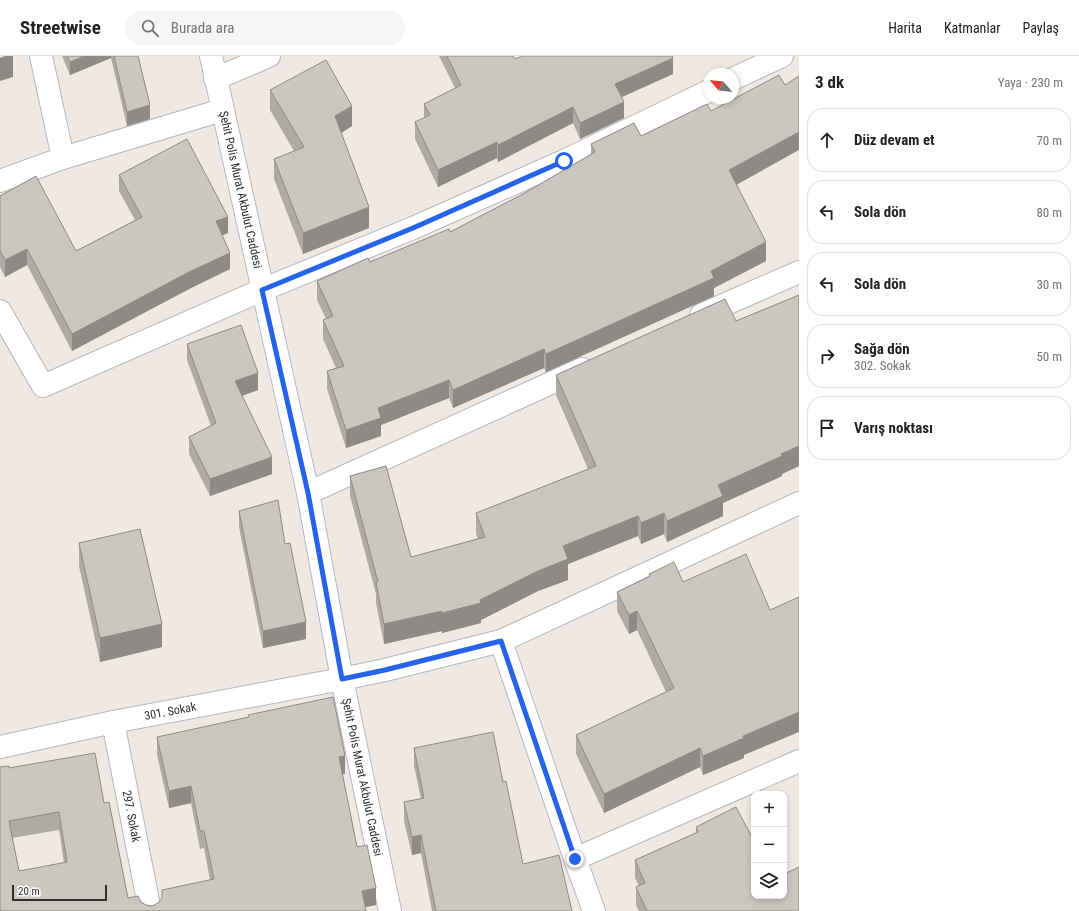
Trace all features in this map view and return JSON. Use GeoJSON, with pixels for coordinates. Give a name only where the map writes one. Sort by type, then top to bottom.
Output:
{"type":"FeatureCollection","features":[{"type":"Feature","properties":{"kind":"street"},"geometry":{"type":"LineString","coordinates":[[41,56],[63,158]]}},
{"type":"Feature","properties":{"kind":"street","name":"Şehit Polis Murat Akbulut Caddesi"},"geometry":{"type":"LineString","coordinates":[[211,56],[308,493],[342,679],[390,911]]}},
{"type":"Feature","properties":{"kind":"street"},"geometry":{"type":"LineString","coordinates":[[216,78],[269,56]]}},
{"type":"Feature","properties":{"kind":"street"},"geometry":{"type":"LineString","coordinates":[[739,76],[782,56]]}},
{"type":"Feature","properties":{"kind":"street"},"geometry":{"type":"LineString","coordinates":[[0,311],[43,386],[262,290],[413,228],[564,161],[703,94]]}},
{"type":"Feature","properties":{"kind":"street"},"geometry":{"type":"LineString","coordinates":[[0,181],[63,158],[222,110]]}},
{"type":"Feature","properties":{"kind":"street"},"geometry":{"type":"LineString","coordinates":[[686,322],[799,272]]}},
{"type":"Feature","properties":{"kind":"street"},"geometry":{"type":"LineString","coordinates":[[308,493],[599,361]]}},
{"type":"Feature","properties":{"kind":"street","name":"301. Sokak"},"geometry":{"type":"LineString","coordinates":[[0,747],[113,722],[385,670],[501,641],[799,504]]}},
{"type":"Feature","properties":{"kind":"street"},"geometry":{"type":"LineString","coordinates":[[501,641],[594,911]]}},
{"type":"Feature","properties":{"kind":"street","name":"297. Sokak"},"geometry":{"type":"LineString","coordinates":[[113,722],[150,911]]}},
{"type":"Feature","properties":{"kind":"street"},"geometry":{"type":"LineString","coordinates":[[575,859],[799,761]]}},
{"type":"Feature","properties":{"kind":"building"},"geometry":{"type":"Polygon","coordinates":[[[67,56],[84,56],[70,62],[67,56]]]}},
{"type":"Feature","properties":{"kind":"building"},"geometry":{"type":"Polygon","coordinates":[[[114,56],[138,56],[150,105],[127,112],[114,56]]]}},
{"type":"Feature","properties":{"kind":"building"},"geometry":{"type":"Polygon","coordinates":[[[447,56],[513,56],[515,59],[522,56],[672,56],[673,58],[615,84],[624,102],[580,123],[573,107],[498,145],[497,142],[438,170],[415,122],[430,115],[424,104],[461,85],[447,56]]]}},
{"type":"Feature","properties":{"kind":"building"},"geometry":{"type":"Polygon","coordinates":[[[326,60],[352,106],[335,116],[369,207],[303,233],[274,159],[304,147],[270,90],[326,60]]]}},
{"type":"Feature","properties":{"kind":"building"},"geometry":{"type":"Polygon","coordinates":[[[779,75],[785,85],[799,76],[799,132],[729,170],[766,242],[711,271],[714,278],[546,354],[544,349],[453,390],[449,380],[378,408],[381,418],[346,430],[327,371],[344,366],[323,320],[333,316],[317,281],[368,258],[370,262],[449,229],[450,232],[523,194],[595,152],[591,144],[634,123],[641,136],[707,104],[711,111],[724,104],[739,104],[739,96],[779,75]]]}},
{"type":"Feature","properties":{"kind":"building"},"geometry":{"type":"Polygon","coordinates":[[[187,139],[228,217],[216,221],[230,253],[191,271],[72,334],[27,249],[5,260],[0,250],[0,196],[36,176],[76,251],[142,217],[119,175],[187,139]]]}},
{"type":"Feature","properties":{"kind":"building"},"geometry":{"type":"Polygon","coordinates":[[[799,295],[799,446],[781,454],[782,456],[718,485],[723,496],[667,521],[664,513],[641,523],[638,516],[563,546],[568,559],[538,571],[480,600],[481,603],[442,613],[442,611],[384,624],[376,583],[378,582],[350,476],[386,466],[411,557],[485,537],[476,513],[596,466],[556,375],[725,299],[736,321],[799,295]]]}},
{"type":"Feature","properties":{"kind":"building"},"geometry":{"type":"Polygon","coordinates":[[[241,325],[258,373],[235,381],[272,457],[210,479],[189,437],[216,423],[187,344],[241,325]]]}},
{"type":"Feature","properties":{"kind":"building"},"geometry":{"type":"Polygon","coordinates":[[[278,500],[285,544],[290,543],[306,622],[263,631],[239,511],[278,500]]]}},
{"type":"Feature","properties":{"kind":"building"},"geometry":{"type":"Polygon","coordinates":[[[140,529],[162,624],[100,638],[79,543],[140,529]]]}},
{"type":"Feature","properties":{"kind":"building"},"geometry":{"type":"Polygon","coordinates":[[[746,554],[770,610],[799,597],[799,712],[743,736],[744,738],[703,756],[700,748],[604,794],[576,735],[674,688],[637,611],[629,615],[617,592],[650,576],[649,574],[674,562],[683,582],[746,554]]]}},
{"type":"Feature","properties":{"kind":"building"},"geometry":{"type":"Polygon","coordinates":[[[333,697],[345,756],[339,757],[357,847],[367,845],[376,888],[362,891],[366,911],[0,911],[0,767],[9,766],[9,768],[95,753],[104,803],[109,802],[128,898],[138,896],[141,902],[152,906],[158,903],[162,898],[162,890],[214,879],[204,831],[200,831],[191,786],[169,791],[157,737],[249,717],[248,715],[333,697]],[[59,812],[9,821],[19,871],[67,862],[59,812]]]}},
{"type":"Feature","properties":{"kind":"building"},"geometry":{"type":"Polygon","coordinates":[[[493,732],[503,782],[506,781],[523,864],[559,855],[572,911],[436,911],[421,835],[412,837],[404,802],[424,798],[414,748],[493,732]]]}},
{"type":"Feature","properties":{"kind":"building"},"geometry":{"type":"Polygon","coordinates":[[[736,807],[751,835],[751,899],[787,899],[787,873],[799,867],[799,911],[647,911],[636,887],[645,883],[635,860],[698,832],[696,827],[736,807]]]}},
{"type":"Feature","properties":{"kind":"route"},"geometry":{"type":"LineString","coordinates":[[564,161],[413,228],[262,290],[308,493],[342,679],[385,670],[501,641],[575,859]]}}]}
